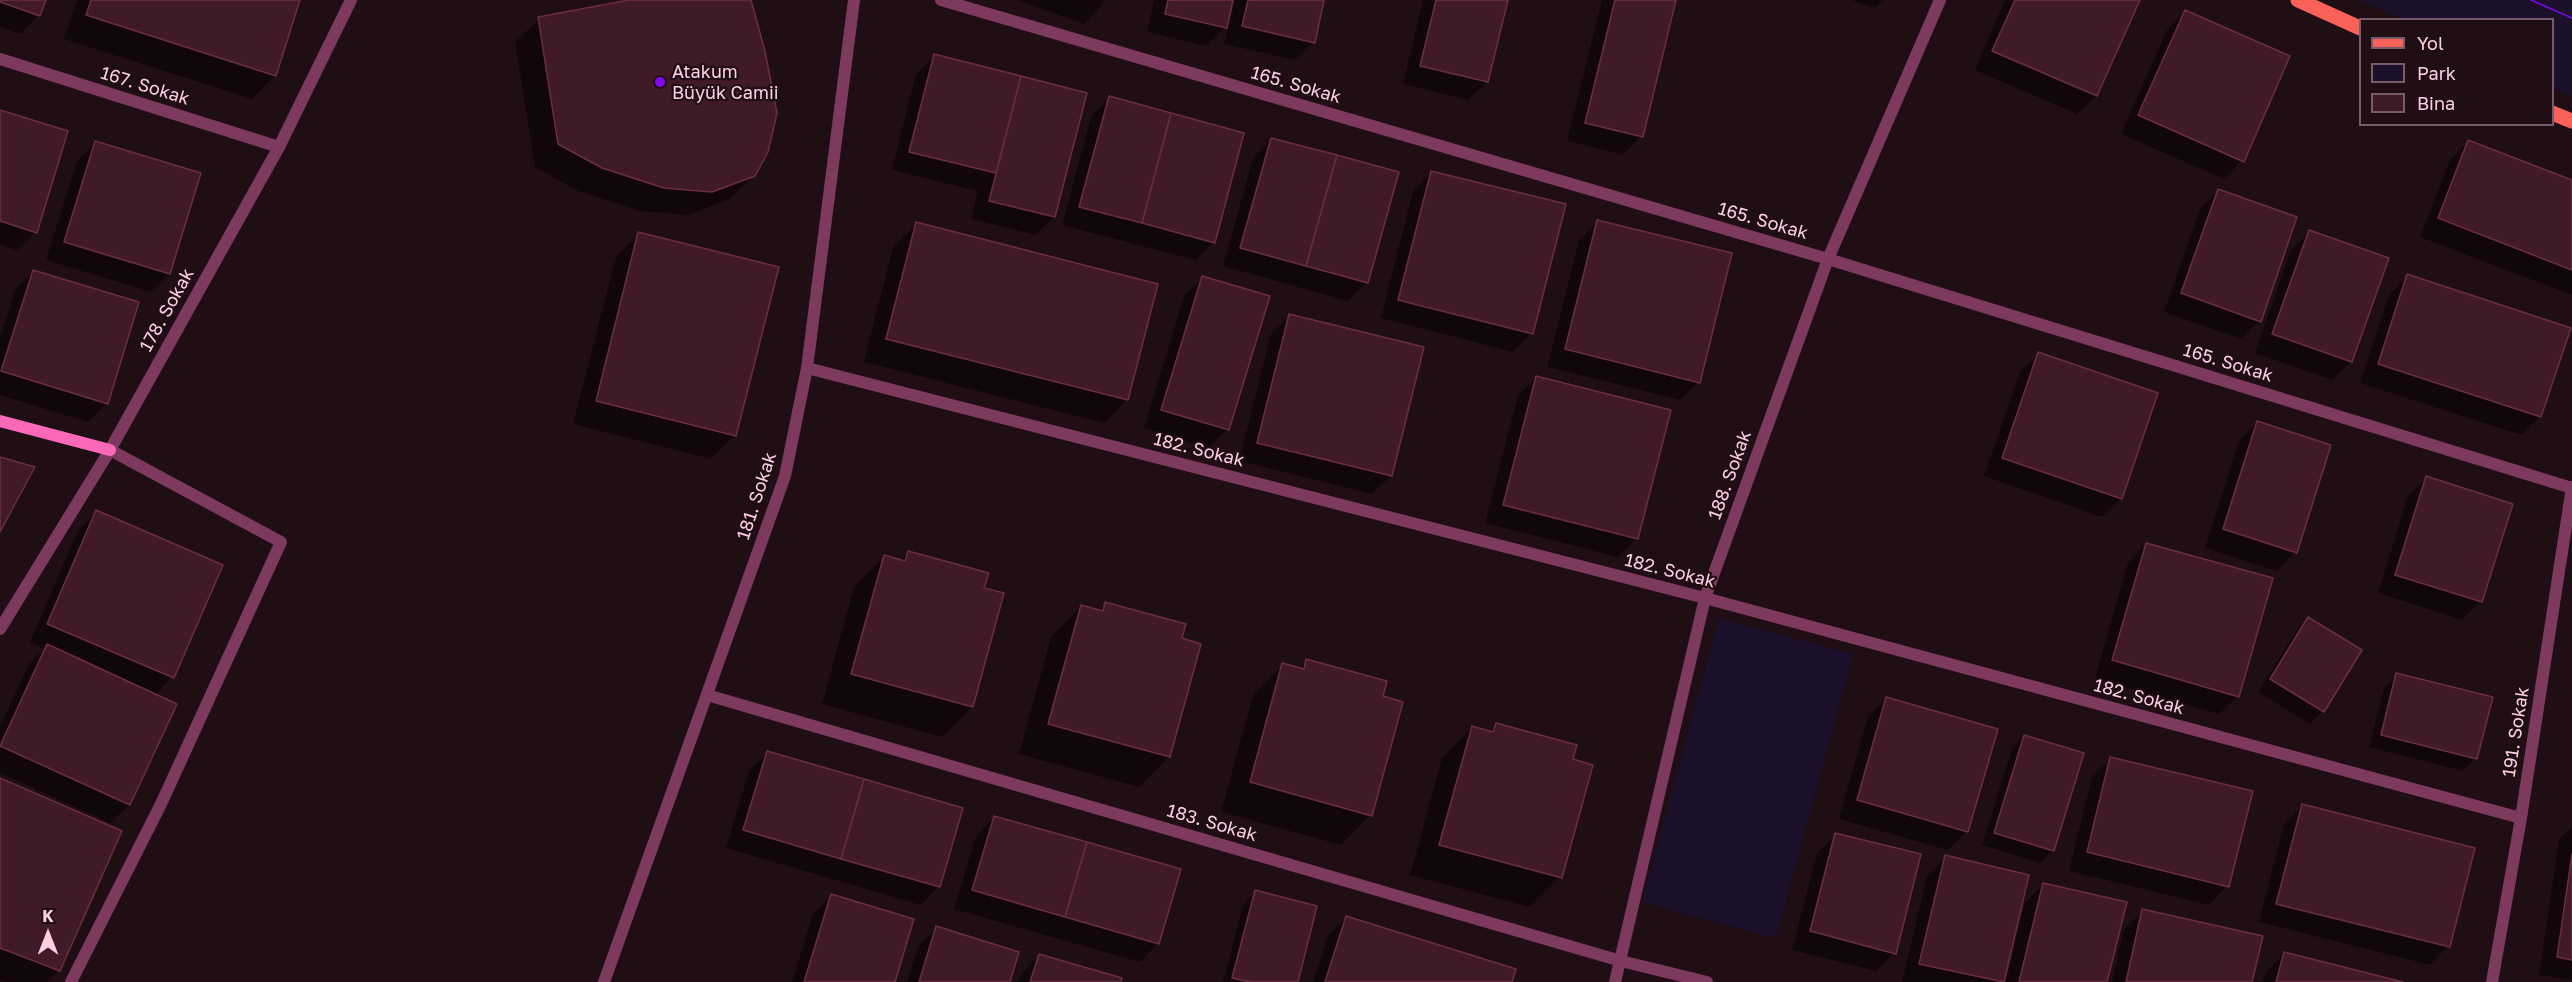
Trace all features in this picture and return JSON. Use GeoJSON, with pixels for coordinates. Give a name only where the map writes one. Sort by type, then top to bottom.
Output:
{"type":"FeatureCollection","features":[{"type":"Feature","properties":{"kind":"main road"},"geometry":{"type":"LineString","coordinates":[[2298,0],[2359,27]]}},
{"type":"Feature","properties":{"kind":"main road"},"geometry":{"type":"LineString","coordinates":[[2554,112],[2572,121]]}},
{"type":"Feature","properties":{"kind":"street","name":"178. Sokak"},"geometry":{"type":"LineString","coordinates":[[0,629],[110,450],[279,147],[351,0]]}},
{"type":"Feature","properties":{"kind":"street","name":"181. Sokak"},"geometry":{"type":"LineString","coordinates":[[604,982],[785,476],[807,368],[854,0]]}},
{"type":"Feature","properties":{"kind":"street","name":"165. Sokak"},"geometry":{"type":"LineString","coordinates":[[941,0],[1828,259],[2572,487]]}},
{"type":"Feature","properties":{"kind":"street","name":"188. Sokak"},"geometry":{"type":"LineString","coordinates":[[1615,982],[1705,598],[1828,259],[1940,0]]}},
{"type":"Feature","properties":{"kind":"street","name":"167. Sokak"},"geometry":{"type":"LineString","coordinates":[[0,59],[279,147]]}},
{"type":"Feature","properties":{"kind":"street","name":"182. Sokak"},"geometry":{"type":"LineString","coordinates":[[807,368],[1705,598],[2521,818]]}},
{"type":"Feature","properties":{"kind":"street"},"geometry":{"type":"LineString","coordinates":[[0,421],[110,450],[281,542],[161,804],[71,982]]}},
{"type":"Feature","properties":{"kind":"street","name":"191. Sokak"},"geometry":{"type":"LineString","coordinates":[[2493,982],[2521,818],[2572,487]]}},
{"type":"Feature","properties":{"kind":"street","name":"183. Sokak"},"geometry":{"type":"LineString","coordinates":[[707,695],[1621,961],[1707,982]]}},
{"type":"Feature","properties":{"kind":"green space"},"geometry":{"type":"Polygon","coordinates":[[[2359,0],[2572,0],[2572,97],[2554,88],[2554,18],[2400,18],[2359,0]]]}},
{"type":"Feature","properties":{"kind":"green space"},"geometry":{"type":"Polygon","coordinates":[[[1719,618],[1853,654],[1776,938],[1642,902],[1719,618]]]}},
{"type":"Feature","properties":{"kind":"building"},"geometry":{"type":"Polygon","coordinates":[[[0,0],[46,0],[40,16],[0,2],[0,0]]]}},
{"type":"Feature","properties":{"kind":"building"},"geometry":{"type":"Polygon","coordinates":[[[91,0],[300,0],[276,76],[86,15],[91,0]]]}},
{"type":"Feature","properties":{"kind":"building","name":"Atakum Büyük Camii"},"geometry":{"type":"Polygon","coordinates":[[[629,0],[751,0],[765,51],[777,113],[768,152],[755,176],[712,192],[664,188],[602,168],[558,144],[538,17],[629,0]]]}},
{"type":"Feature","properties":{"kind":"building"},"geometry":{"type":"Polygon","coordinates":[[[1168,0],[1233,0],[1227,28],[1165,14],[1168,0]]]}},
{"type":"Feature","properties":{"kind":"building"},"geometry":{"type":"Polygon","coordinates":[[[1248,0],[1324,0],[1315,43],[1242,26],[1248,0]]]}},
{"type":"Feature","properties":{"kind":"building"},"geometry":{"type":"Polygon","coordinates":[[[1436,0],[1508,0],[1488,82],[1420,66],[1436,0]]]}},
{"type":"Feature","properties":{"kind":"building"},"geometry":{"type":"Polygon","coordinates":[[[1615,0],[1676,0],[1643,137],[1585,123],[1615,0]]]}},
{"type":"Feature","properties":{"kind":"building"},"geometry":{"type":"Polygon","coordinates":[[[2015,0],[2140,0],[2097,96],[1992,51],[2015,0]]]}},
{"type":"Feature","properties":{"kind":"building"},"geometry":{"type":"Polygon","coordinates":[[[2185,10],[2290,56],[2244,162],[2138,115],[2185,10]]]}},
{"type":"Feature","properties":{"kind":"building"},"geometry":{"type":"Polygon","coordinates":[[[934,54],[1021,76],[996,173],[909,152],[934,54]]]}},
{"type":"Feature","properties":{"kind":"building"},"geometry":{"type":"Polygon","coordinates":[[[1021,76],[1087,93],[1055,217],[989,201],[1021,76]]]}},
{"type":"Feature","properties":{"kind":"building"},"geometry":{"type":"Polygon","coordinates":[[[1109,96],[1171,113],[1142,223],[1079,207],[1109,96]]]}},
{"type":"Feature","properties":{"kind":"building"},"geometry":{"type":"Polygon","coordinates":[[[0,110],[68,131],[37,233],[0,221],[0,110]]]}},
{"type":"Feature","properties":{"kind":"building"},"geometry":{"type":"Polygon","coordinates":[[[1171,113],[1244,133],[1215,243],[1142,223],[1171,113]]]}},
{"type":"Feature","properties":{"kind":"building"},"geometry":{"type":"Polygon","coordinates":[[[1271,138],[1337,155],[1306,266],[1240,248],[1271,138]]]}},
{"type":"Feature","properties":{"kind":"building"},"geometry":{"type":"Polygon","coordinates":[[[2468,140],[2572,180],[2572,270],[2438,218],[2468,140]]]}},
{"type":"Feature","properties":{"kind":"building"},"geometry":{"type":"Polygon","coordinates":[[[95,141],[201,173],[170,274],[64,242],[95,141]]]}},
{"type":"Feature","properties":{"kind":"building"},"geometry":{"type":"Polygon","coordinates":[[[1337,155],[1399,172],[1368,283],[1306,266],[1337,155]]]}},
{"type":"Feature","properties":{"kind":"building"},"geometry":{"type":"Polygon","coordinates":[[[1431,171],[1566,204],[1533,334],[1398,300],[1431,171]]]}},
{"type":"Feature","properties":{"kind":"building"},"geometry":{"type":"Polygon","coordinates":[[[2218,189],[2297,217],[2261,322],[2181,293],[2218,189]]]}},
{"type":"Feature","properties":{"kind":"building"},"geometry":{"type":"Polygon","coordinates":[[[1597,220],[1732,253],[1700,383],[1565,349],[1597,220]]]}},
{"type":"Feature","properties":{"kind":"building"},"geometry":{"type":"Polygon","coordinates":[[[916,222],[1158,284],[1128,400],[886,339],[916,222]]]}},
{"type":"Feature","properties":{"kind":"building"},"geometry":{"type":"Polygon","coordinates":[[[2309,230],[2389,258],[2352,362],[2272,334],[2309,230]]]}},
{"type":"Feature","properties":{"kind":"building"},"geometry":{"type":"Polygon","coordinates":[[[638,232],[779,267],[736,436],[596,401],[638,232]]]}},
{"type":"Feature","properties":{"kind":"building"},"geometry":{"type":"Polygon","coordinates":[[[33,270],[139,302],[108,404],[1,371],[33,270]]]}},
{"type":"Feature","properties":{"kind":"building"},"geometry":{"type":"Polygon","coordinates":[[[2407,274],[2571,328],[2541,417],[2378,364],[2407,274]]]}},
{"type":"Feature","properties":{"kind":"building"},"geometry":{"type":"Polygon","coordinates":[[[1202,276],[1270,296],[1229,430],[1161,410],[1202,276]]]}},
{"type":"Feature","properties":{"kind":"building"},"geometry":{"type":"Polygon","coordinates":[[[1289,314],[1424,347],[1392,476],[1257,443],[1289,314]]]}},
{"type":"Feature","properties":{"kind":"building"},"geometry":{"type":"Polygon","coordinates":[[[2038,352],[2158,393],[2122,499],[2002,458],[2038,352]]]}},
{"type":"Feature","properties":{"kind":"building"},"geometry":{"type":"Polygon","coordinates":[[[1536,376],[1671,410],[1638,539],[1503,505],[1536,376]]]}},
{"type":"Feature","properties":{"kind":"building"},"geometry":{"type":"Polygon","coordinates":[[[2257,421],[2331,445],[2297,553],[2223,529],[2257,421]]]}},
{"type":"Feature","properties":{"kind":"building"},"geometry":{"type":"Polygon","coordinates":[[[0,457],[35,467],[0,532],[0,457]]]}},
{"type":"Feature","properties":{"kind":"building"},"geometry":{"type":"Polygon","coordinates":[[[2426,476],[2513,504],[2482,602],[2395,575],[2426,476]]]}},
{"type":"Feature","properties":{"kind":"building"},"geometry":{"type":"Polygon","coordinates":[[[96,510],[223,565],[174,678],[47,624],[96,510]]]}},
{"type":"Feature","properties":{"kind":"building"},"geometry":{"type":"Polygon","coordinates":[[[2146,543],[2273,578],[2239,697],[2112,660],[2146,543]]]}},
{"type":"Feature","properties":{"kind":"building"},"geometry":{"type":"Polygon","coordinates":[[[908,551],[989,573],[984,588],[1004,593],[973,707],[851,674],[884,555],[905,561],[908,551]]]}},
{"type":"Feature","properties":{"kind":"building"},"geometry":{"type":"Polygon","coordinates":[[[1105,602],[1186,624],[1182,638],[1201,644],[1170,757],[1048,724],[1081,605],[1103,611],[1105,602]]]}},
{"type":"Feature","properties":{"kind":"building"},"geometry":{"type":"Polygon","coordinates":[[[2308,617],[2362,650],[2324,712],[2270,679],[2308,617]]]}},
{"type":"Feature","properties":{"kind":"building"},"geometry":{"type":"Polygon","coordinates":[[[47,644],[177,704],[130,805],[0,746],[47,644]]]}},
{"type":"Feature","properties":{"kind":"building"},"geometry":{"type":"Polygon","coordinates":[[[1306,659],[1387,681],[1383,696],[1403,702],[1372,816],[1250,782],[1282,663],[1304,669],[1306,659]]]}},
{"type":"Feature","properties":{"kind":"building"},"geometry":{"type":"Polygon","coordinates":[[[2396,673],[2493,697],[2477,759],[2381,735],[2396,673]]]}},
{"type":"Feature","properties":{"kind":"building"},"geometry":{"type":"Polygon","coordinates":[[[1886,697],[1998,729],[1968,832],[1857,800],[1886,697]]]}},
{"type":"Feature","properties":{"kind":"building"},"geometry":{"type":"Polygon","coordinates":[[[1496,723],[1577,745],[1573,759],[1593,765],[1562,878],[1439,845],[1472,726],[1493,732],[1496,723]]]}},
{"type":"Feature","properties":{"kind":"building"},"geometry":{"type":"Polygon","coordinates":[[[2024,735],[2084,753],[2054,851],[1994,833],[2024,735]]]}},
{"type":"Feature","properties":{"kind":"building"},"geometry":{"type":"Polygon","coordinates":[[[767,751],[864,779],[841,859],[743,830],[767,751]]]}},
{"type":"Feature","properties":{"kind":"building"},"geometry":{"type":"Polygon","coordinates":[[[2110,757],[2253,791],[2229,887],[2087,852],[2110,757]]]}},
{"type":"Feature","properties":{"kind":"building"},"geometry":{"type":"Polygon","coordinates":[[[0,778],[122,831],[60,971],[0,948],[0,778]]]}},
{"type":"Feature","properties":{"kind":"building"},"geometry":{"type":"Polygon","coordinates":[[[864,779],[963,808],[940,887],[841,859],[864,779]]]}},
{"type":"Feature","properties":{"kind":"building"},"geometry":{"type":"Polygon","coordinates":[[[2302,804],[2475,848],[2450,947],[2276,904],[2302,804]]]}},
{"type":"Feature","properties":{"kind":"building"},"geometry":{"type":"Polygon","coordinates":[[[994,816],[1087,842],[1065,917],[972,890],[994,816]]]}},
{"type":"Feature","properties":{"kind":"building"},"geometry":{"type":"Polygon","coordinates":[[[1835,833],[1921,854],[1896,954],[1810,931],[1835,833]]]}},
{"type":"Feature","properties":{"kind":"building"},"geometry":{"type":"Polygon","coordinates":[[[1087,842],[1181,869],[1159,944],[1065,917],[1087,842]]]}},
{"type":"Feature","properties":{"kind":"building"},"geometry":{"type":"Polygon","coordinates":[[[2572,854],[2572,960],[2557,957],[2572,854]]]}},
{"type":"Feature","properties":{"kind":"building"},"geometry":{"type":"Polygon","coordinates":[[[1945,855],[2029,875],[2004,982],[1919,964],[1945,855]]]}},
{"type":"Feature","properties":{"kind":"building"},"geometry":{"type":"Polygon","coordinates":[[[2043,883],[2127,902],[2107,982],[2019,982],[2043,883]]]}},
{"type":"Feature","properties":{"kind":"building"},"geometry":{"type":"Polygon","coordinates":[[[1255,890],[1317,906],[1298,982],[1250,982],[1232,978],[1255,890]]]}},
{"type":"Feature","properties":{"kind":"building"},"geometry":{"type":"Polygon","coordinates":[[[831,894],[914,919],[895,982],[804,982],[831,894]]]}},
{"type":"Feature","properties":{"kind":"building"},"geometry":{"type":"Polygon","coordinates":[[[2142,909],[2263,936],[2252,982],[2126,982],[2142,909]]]}},
{"type":"Feature","properties":{"kind":"building"},"geometry":{"type":"Polygon","coordinates":[[[1346,916],[1516,969],[1512,982],[1325,982],[1346,916]]]}},
{"type":"Feature","properties":{"kind":"building"},"geometry":{"type":"Polygon","coordinates":[[[936,926],[1019,952],[1010,982],[919,982],[936,926]]]}},
{"type":"Feature","properties":{"kind":"building"},"geometry":{"type":"Polygon","coordinates":[[[2284,952],[2403,982],[2276,982],[2284,952]]]}},
{"type":"Feature","properties":{"kind":"building"},"geometry":{"type":"Polygon","coordinates":[[[1039,954],[1122,978],[1121,982],[1030,982],[1039,954]]]}},
{"type":"Feature","properties":{"kind":"tram line"},"geometry":{"type":"LineString","coordinates":[[2531,0],[2572,18]]}},
{"type":"Feature","properties":{"kind":"place","name":"Atakum Büyük Camii"},"geometry":{"type":"Point","coordinates":[660,82]}}]}
